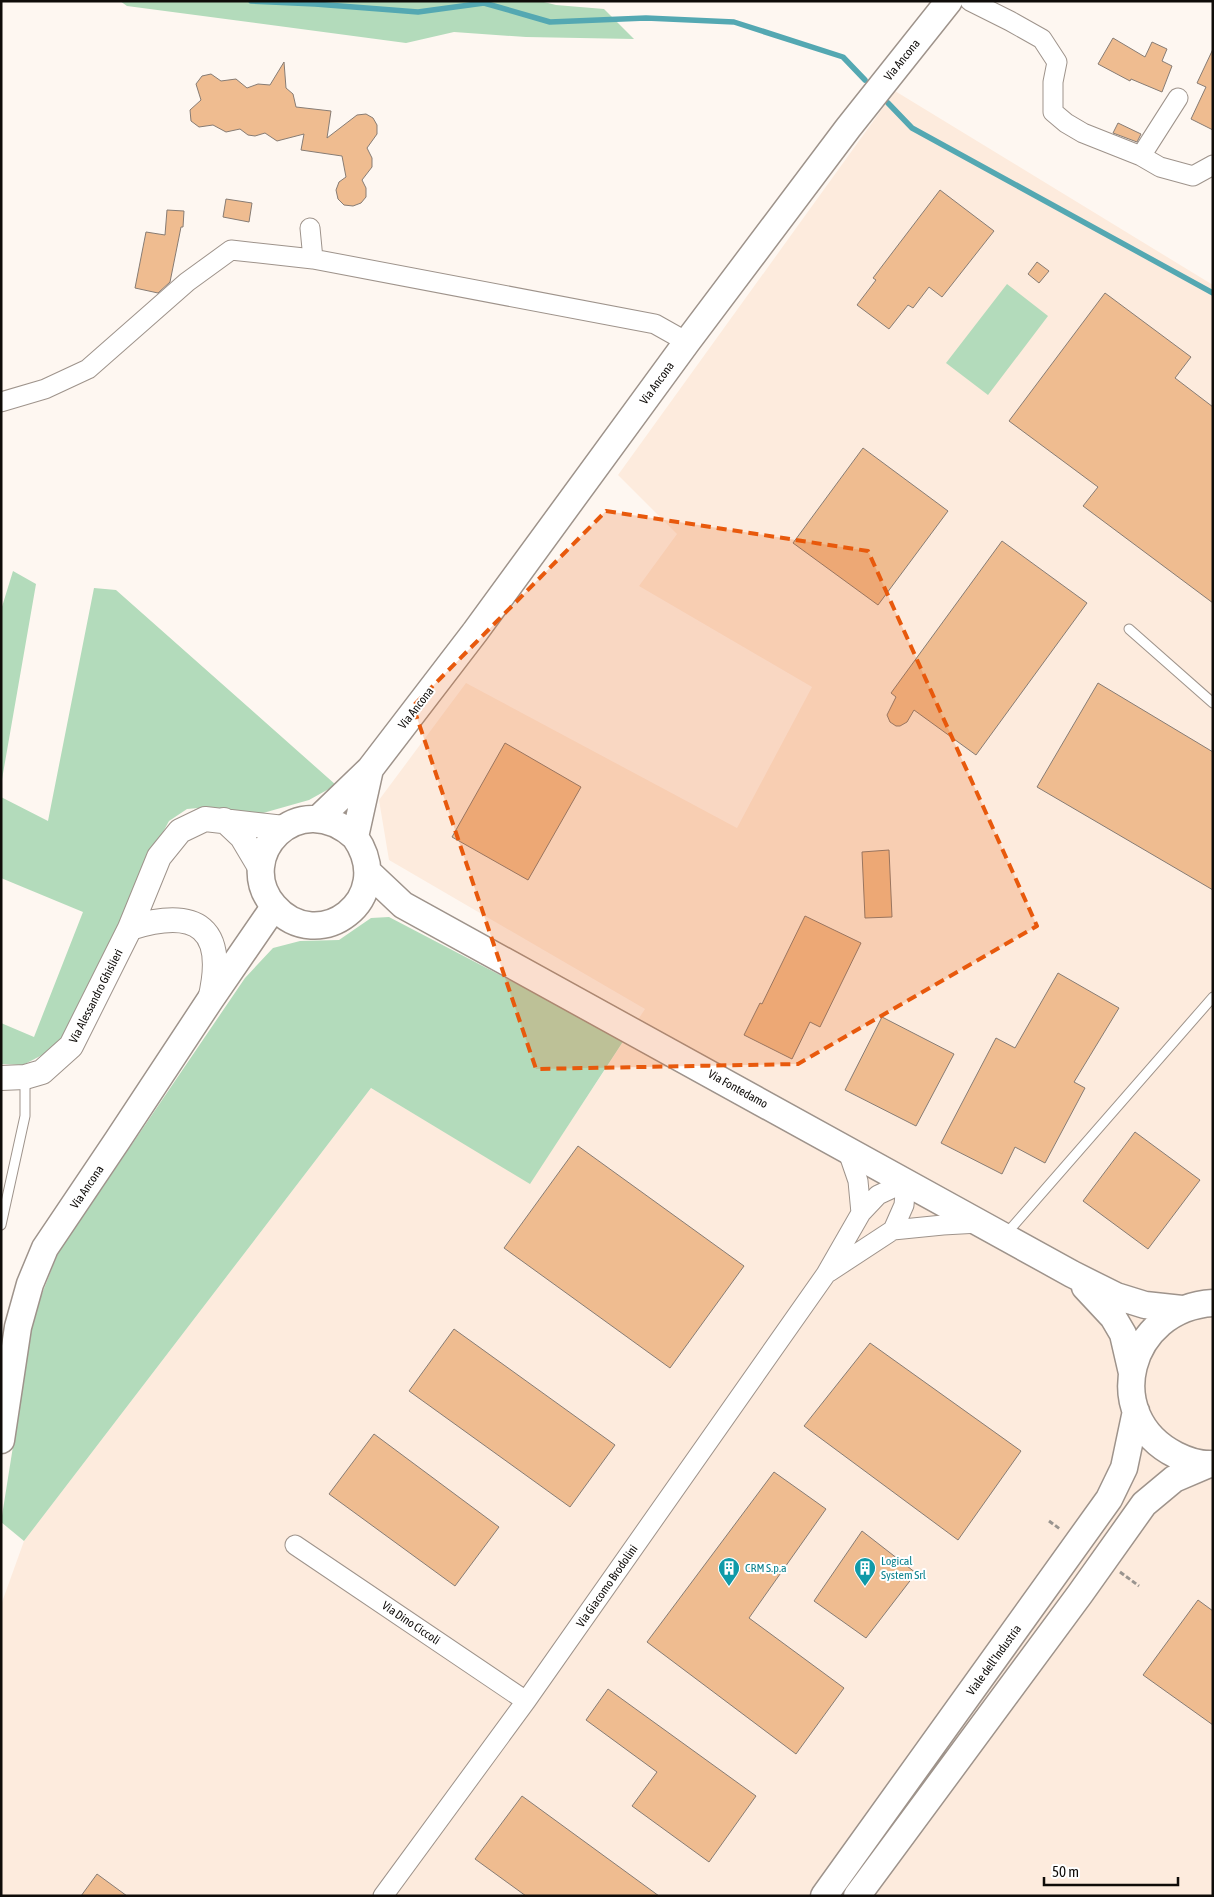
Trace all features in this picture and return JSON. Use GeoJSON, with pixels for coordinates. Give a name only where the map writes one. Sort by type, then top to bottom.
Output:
{"type":"FeatureCollection","features":[{"type":"Feature","properties":{"kind":"main road","name":"Via Ancona"},"geometry":{"type":"LineString","coordinates":[[319,818],[370,768],[475,632],[687,342],[848,128],[949,1]]}},
{"type":"Feature","properties":{"kind":"main road","name":"Via Ancona"},"geometry":{"type":"LineString","coordinates":[[355,837],[370,768]]}},
{"type":"Feature","properties":{"kind":"main road"},"geometry":{"type":"LineString","coordinates":[[319,818],[333,821],[355,837],[363,848],[368,872],[364,890],[355,907],[346,915],[328,923],[309,925],[296,922],[284,916],[274,907],[264,890],[261,869],[264,853],[272,839],[284,828],[301,820],[319,818]]}},
{"type":"Feature","properties":{"kind":"main road","name":"Via Fontedamo"},"geometry":{"type":"LineString","coordinates":[[368,872],[403,905],[1072,1274],[1116,1296],[1145,1305],[1182,1309]]}},
{"type":"Feature","properties":{"kind":"main road"},"geometry":{"type":"LineString","coordinates":[[355,907],[403,905]]}},
{"type":"Feature","properties":{"kind":"main road","name":"Via Ancona"},"geometry":{"type":"LineString","coordinates":[[1,1440],[18,1328],[30,1284],[45,1248],[274,907]]}},
{"type":"Feature","properties":{"kind":"main road","name":"Via Ancona"},"geometry":{"type":"LineString","coordinates":[[238,961],[296,922]]}},
{"type":"Feature","properties":{"kind":"main road","name":"Via Fontedamo"},"geometry":{"type":"LineString","coordinates":[[1072,1274],[1113,1317],[1123,1334],[1132,1373],[1132,1392],[1136,1411],[1147,1432],[1164,1449],[1186,1460],[1211,1464]]}},
{"type":"Feature","properties":{"kind":"main road","name":"Via Fontedamo"},"geometry":{"type":"LineString","coordinates":[[1132,1373],[1138,1353],[1148,1334],[1164,1319],[1182,1309],[1199,1304],[1213,1303]]}},
{"type":"Feature","properties":{"kind":"main road","name":"Viale dell'Industria"},"geometry":{"type":"LineString","coordinates":[[824,1896],[1109,1499],[1124,1468],[1136,1411]]}},
{"type":"Feature","properties":{"kind":"main road"},"geometry":{"type":"LineString","coordinates":[[857,1896],[1080,1594],[1144,1504],[1174,1479],[1211,1464]]}},
{"type":"Feature","properties":{"kind":"street"},"geometry":{"type":"LineString","coordinates":[[970,1],[1042,39],[1057,62],[1053,82],[1053,112],[1066,123],[1082,133],[1141,156],[1160,167],[1193,176],[1213,165]]}},
{"type":"Feature","properties":{"kind":"street"},"geometry":{"type":"LineString","coordinates":[[1141,156],[1178,98]]}},
{"type":"Feature","properties":{"kind":"street"},"geometry":{"type":"LineString","coordinates":[[310,228],[313,259]]}},
{"type":"Feature","properties":{"kind":"street"},"geometry":{"type":"LineString","coordinates":[[1,402],[44,389],[88,369],[187,282],[231,250],[313,259],[655,324],[687,342]]}},
{"type":"Feature","properties":{"kind":"street","name":"Via Alessandro Ghislieri"},"geometry":{"type":"LineString","coordinates":[[1,1078],[25,1077],[42,1072],[71,1046],[130,928],[159,857],[180,831],[205,819],[284,828]]}},
{"type":"Feature","properties":{"kind":"street"},"geometry":{"type":"LineString","coordinates":[[224,820],[242,837],[261,869]]}},
{"type":"Feature","properties":{"kind":"street"},"geometry":{"type":"LineString","coordinates":[[130,928],[154,920],[179,920],[196,925],[209,935],[216,959],[215,978],[210,1000]]}},
{"type":"Feature","properties":{"kind":"street"},"geometry":{"type":"LineString","coordinates":[[847,1149],[858,1181],[861,1213]]}},
{"type":"Feature","properties":{"kind":"street"},"geometry":{"type":"LineString","coordinates":[[893,1230],[904,1206],[906,1182]]}},
{"type":"Feature","properties":{"kind":"street","name":"Via Giacomo Brodolini"},"geometry":{"type":"LineString","coordinates":[[383,1896],[526,1702],[826,1274],[861,1213],[878,1195],[906,1182]]}},
{"type":"Feature","properties":{"kind":"street","name":"Via Giacomo Brodolini"},"geometry":{"type":"LineString","coordinates":[[826,1274],[893,1230],[980,1223]]}},
{"type":"Feature","properties":{"kind":"street","name":"Via Dino Ciccoli"},"geometry":{"type":"LineString","coordinates":[[296,1545],[526,1702]]}},
{"type":"Feature","properties":{"kind":"lane"},"geometry":{"type":"LineString","coordinates":[[1129,629],[1213,703]]}},
{"type":"Feature","properties":{"kind":"lane"},"geometry":{"type":"LineString","coordinates":[[1004,1236],[1213,997]]}},
{"type":"Feature","properties":{"kind":"lane"},"geometry":{"type":"LineString","coordinates":[[2,1220],[25,1116],[25,1077]]}},
{"type":"Feature","properties":{"kind":"highlighted area"},"geometry":{"type":"Polygon","coordinates":[[[606,511],[868,551],[1037,926],[798,1064],[536,1069],[413,706],[606,511]]]}},
{"type":"Feature","properties":{"kind":"shaded area"},"geometry":{"type":"Polygon","coordinates":[[[895,91],[1213,285],[1213,1896],[1,1896],[1,1605],[24,1541],[371,1088],[530,1183],[645,1009],[389,860],[379,800],[466,683],[737,828],[812,687],[639,586],[677,534],[618,475],[895,91]]]}},
{"type":"Feature","properties":{"kind":"green space"},"geometry":{"type":"Polygon","coordinates":[[[120,1],[540,1],[556,5],[604,9],[634,39],[526,37],[454,32],[406,43],[127,6],[120,1]]]}},
{"type":"Feature","properties":{"kind":"green space"},"geometry":{"type":"Polygon","coordinates":[[[1007,284],[1048,316],[988,395],[946,363],[1007,284]]]}},
{"type":"Feature","properties":{"kind":"green space"},"geometry":{"type":"Polygon","coordinates":[[[13,571],[36,584],[1,785],[1,610],[13,571]]]}},
{"type":"Feature","properties":{"kind":"green space"},"geometry":{"type":"Polygon","coordinates":[[[94,588],[116,590],[336,785],[309,800],[256,815],[210,807],[187,809],[169,821],[65,1038],[46,1053],[23,1065],[1,1064],[1,1023],[34,1037],[83,912],[1,878],[1,797],[48,821],[94,588]]]}},
{"type":"Feature","properties":{"kind":"green space"},"geometry":{"type":"Polygon","coordinates":[[[389,917],[624,1040],[530,1184],[371,1088],[24,1541],[1,1522],[34,1314],[58,1253],[245,978],[273,948],[300,941],[339,940],[371,918],[389,917]]]}},
{"type":"Feature","properties":{"kind":"building"},"geometry":{"type":"Polygon","coordinates":[[[1113,38],[1145,57],[1152,42],[1167,49],[1162,61],[1172,66],[1162,92],[1131,79],[1130,81],[1098,64],[1113,38]]]}},
{"type":"Feature","properties":{"kind":"building"},"geometry":{"type":"Polygon","coordinates":[[[1213,49],[1213,130],[1191,119],[1206,87],[1197,83],[1213,49]]]}},
{"type":"Feature","properties":{"kind":"building"},"geometry":{"type":"Polygon","coordinates":[[[284,62],[286,88],[293,94],[296,107],[331,111],[327,138],[357,115],[366,114],[373,118],[377,125],[377,134],[367,148],[372,158],[372,167],[362,180],[366,188],[366,197],[361,203],[353,206],[344,205],[338,199],[336,190],[339,182],[346,177],[342,156],[301,150],[304,134],[277,141],[265,133],[255,136],[248,135],[240,129],[226,132],[213,125],[199,127],[191,121],[190,110],[201,100],[196,84],[202,76],[211,74],[221,81],[236,79],[247,88],[258,84],[270,85],[284,62]]]}},
{"type":"Feature","properties":{"kind":"building"},"geometry":{"type":"Polygon","coordinates":[[[1118,123],[1141,134],[1137,142],[1113,133],[1118,123]]]}},
{"type":"Feature","properties":{"kind":"building"},"geometry":{"type":"Polygon","coordinates":[[[940,190],[994,231],[942,297],[929,287],[913,308],[908,305],[889,329],[857,305],[876,280],[873,278],[940,190]]]}},
{"type":"Feature","properties":{"kind":"building"},"geometry":{"type":"Polygon","coordinates":[[[226,199],[252,203],[249,222],[223,217],[226,199]]]}},
{"type":"Feature","properties":{"kind":"building"},"geometry":{"type":"Polygon","coordinates":[[[167,210],[184,211],[183,227],[181,227],[170,282],[158,293],[135,288],[146,232],[165,235],[167,210]]]}},
{"type":"Feature","properties":{"kind":"building"},"geometry":{"type":"Polygon","coordinates":[[[1037,262],[1049,271],[1039,283],[1028,274],[1037,262]]]}},
{"type":"Feature","properties":{"kind":"building"},"geometry":{"type":"Polygon","coordinates":[[[1105,293],[1191,357],[1175,378],[1213,407],[1213,603],[1083,506],[1098,487],[1009,421],[1105,293]]]}},
{"type":"Feature","properties":{"kind":"building"},"geometry":{"type":"Polygon","coordinates":[[[863,448],[948,511],[878,605],[793,543],[863,448]]]}},
{"type":"Feature","properties":{"kind":"building"},"geometry":{"type":"Polygon","coordinates":[[[1002,541],[1087,603],[976,755],[914,710],[907,722],[900,726],[890,722],[887,715],[896,697],[891,693],[1002,541]]]}},
{"type":"Feature","properties":{"kind":"building"},"geometry":{"type":"Polygon","coordinates":[[[1098,683],[1213,752],[1213,890],[1037,787],[1098,683]]]}},
{"type":"Feature","properties":{"kind":"building"},"geometry":{"type":"Polygon","coordinates":[[[505,743],[581,787],[528,880],[452,837],[505,743]]]}},
{"type":"Feature","properties":{"kind":"building"},"geometry":{"type":"Polygon","coordinates":[[[889,850],[892,917],[865,918],[862,852],[889,850]]]}},
{"type":"Feature","properties":{"kind":"building"},"geometry":{"type":"Polygon","coordinates":[[[805,916],[861,943],[820,1027],[810,1022],[792,1059],[744,1035],[760,1003],[762,1004],[805,916]]]}},
{"type":"Feature","properties":{"kind":"building"},"geometry":{"type":"Polygon","coordinates":[[[1058,973],[1119,1008],[1074,1082],[1085,1088],[1045,1163],[1015,1147],[1002,1174],[941,1143],[996,1038],[1015,1048],[1058,973]]]}},
{"type":"Feature","properties":{"kind":"building"},"geometry":{"type":"Polygon","coordinates":[[[882,1017],[954,1054],[916,1126],[845,1090],[882,1017]]]}},
{"type":"Feature","properties":{"kind":"building"},"geometry":{"type":"Polygon","coordinates":[[[1135,1132],[1200,1180],[1148,1249],[1083,1201],[1135,1132]]]}},
{"type":"Feature","properties":{"kind":"building"},"geometry":{"type":"Polygon","coordinates":[[[578,1146],[744,1266],[670,1368],[504,1248],[578,1146]]]}},
{"type":"Feature","properties":{"kind":"building"},"geometry":{"type":"Polygon","coordinates":[[[454,1329],[615,1445],[570,1507],[409,1391],[454,1329]]]}},
{"type":"Feature","properties":{"kind":"building"},"geometry":{"type":"Polygon","coordinates":[[[870,1343],[1021,1451],[958,1540],[804,1426],[870,1343]]]}},
{"type":"Feature","properties":{"kind":"building"},"geometry":{"type":"Polygon","coordinates":[[[374,1434],[499,1527],[455,1586],[329,1494],[374,1434]]]}},
{"type":"Feature","properties":{"kind":"building","name":"CRM S.p.a"},"geometry":{"type":"Polygon","coordinates":[[[774,1472],[826,1509],[749,1618],[844,1688],[796,1754],[647,1642],[774,1472]]]}},
{"type":"Feature","properties":{"kind":"building","name":"Logical System Srl"},"geometry":{"type":"Polygon","coordinates":[[[862,1531],[916,1573],[866,1638],[814,1601],[862,1531]]]}},
{"type":"Feature","properties":{"kind":"building"},"geometry":{"type":"Polygon","coordinates":[[[1198,1600],[1213,1611],[1213,1725],[1143,1675],[1198,1600]]]}},
{"type":"Feature","properties":{"kind":"building"},"geometry":{"type":"Polygon","coordinates":[[[608,1689],[756,1796],[709,1862],[632,1806],[657,1772],[586,1720],[608,1689]]]}},
{"type":"Feature","properties":{"kind":"building"},"geometry":{"type":"Polygon","coordinates":[[[522,1796],[659,1896],[526,1896],[475,1859],[522,1796]]]}},
{"type":"Feature","properties":{"kind":"building"},"geometry":{"type":"Polygon","coordinates":[[[97,1874],[127,1896],[81,1896],[97,1874]]]}},
{"type":"Feature","properties":{"kind":"waterway"},"geometry":{"type":"LineString","coordinates":[[251,1],[418,12],[484,3],[550,22],[646,18],[734,22],[843,57],[865,80]]}},
{"type":"Feature","properties":{"kind":"waterway"},"geometry":{"type":"LineString","coordinates":[[888,103],[912,128],[1213,293]]}},
{"type":"Feature","properties":{"kind":"place","name":"CRM S.p.a"},"geometry":{"type":"Point","coordinates":[729,1587]}},
{"type":"Feature","properties":{"kind":"place","name":"Logical System Srl"},"geometry":{"type":"Point","coordinates":[865,1587]}}]}
